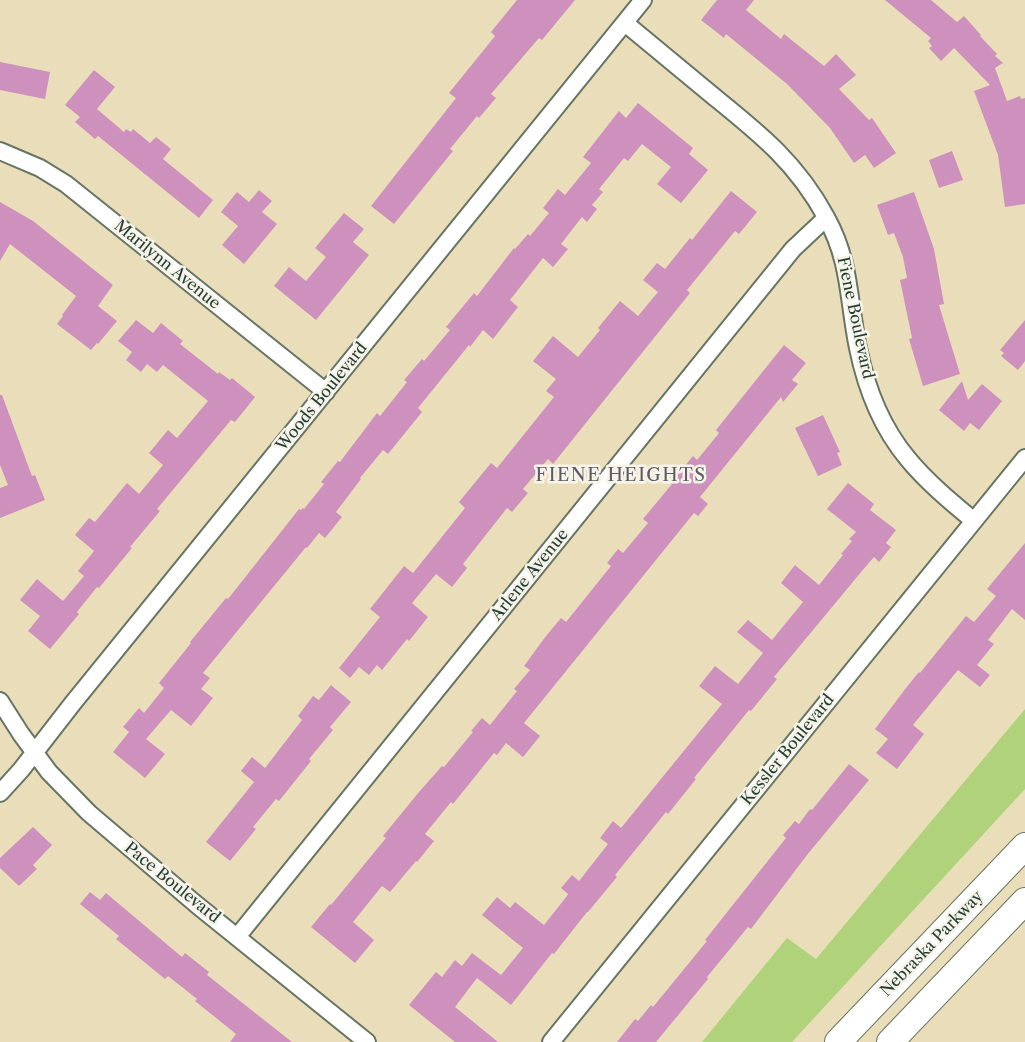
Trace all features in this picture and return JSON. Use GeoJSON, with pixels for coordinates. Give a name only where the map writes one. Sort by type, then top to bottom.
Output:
{"type":"FeatureCollection","features":[{"type":"Feature","properties":{"kind":"main road","name":"Nebraska Parkway"},"geometry":{"type":"LineString","coordinates":[[838,1042],[1025,846]]}},
{"type":"Feature","properties":{"kind":"main road"},"geometry":{"type":"LineString","coordinates":[[890,1042],[1025,901]]}},
{"type":"Feature","properties":{"kind":"street","name":"Woods Boulevard"},"geometry":{"type":"LineString","coordinates":[[0,793],[35,753],[643,0]]}},
{"type":"Feature","properties":{"kind":"street","name":"Fiene Boulevard"},"geometry":{"type":"LineString","coordinates":[[625,23],[770,143],[801,178],[826,218],[840,249],[846,270],[858,348],[881,416],[907,458],[934,486],[974,521]]}},
{"type":"Feature","properties":{"kind":"street","name":"Marilynn Avenue"},"geometry":{"type":"LineString","coordinates":[[0,151],[40,168],[66,184],[326,392]]}},
{"type":"Feature","properties":{"kind":"street","name":"Arlene Avenue"},"geometry":{"type":"LineString","coordinates":[[237,937],[793,249],[826,218]]}},
{"type":"Feature","properties":{"kind":"street","name":"Kessler Boulevard"},"geometry":{"type":"LineString","coordinates":[[551,1042],[1025,458]]}},
{"type":"Feature","properties":{"kind":"street","name":"Pace Boulevard"},"geometry":{"type":"LineString","coordinates":[[0,701],[35,753],[69,794],[109,831],[367,1042]]}},
{"type":"Feature","properties":{"kind":"green space"},"geometry":{"type":"Polygon","coordinates":[[[1025,709],[1025,789],[792,1042],[702,1042],[787,938],[816,959],[1025,709]]]}},
{"type":"Feature","properties":{"kind":"building"},"geometry":{"type":"Polygon","coordinates":[[[517,0],[575,0],[542,40],[539,38],[491,94],[496,98],[479,118],[477,116],[450,149],[453,151],[394,224],[371,206],[456,98],[449,93],[495,36],[491,32],[517,0]]]}},
{"type":"Feature","properties":{"kind":"building"},"geometry":{"type":"Polygon","coordinates":[[[717,0],[754,0],[746,10],[781,39],[784,34],[824,66],[836,54],[856,75],[839,89],[869,120],[872,118],[896,153],[874,168],[865,155],[854,163],[830,128],[787,84],[726,34],[724,38],[701,20],[717,0]]]}},
{"type":"Feature","properties":{"kind":"building"},"geometry":{"type":"Polygon","coordinates":[[[885,0],[931,0],[957,22],[964,16],[997,54],[995,56],[1003,63],[995,68],[1007,101],[1020,96],[1021,99],[1025,98],[1025,204],[1005,207],[998,155],[974,91],[990,85],[954,48],[941,61],[929,48],[932,46],[928,41],[931,38],[885,0]]]}},
{"type":"Feature","properties":{"kind":"building"},"geometry":{"type":"Polygon","coordinates":[[[0,62],[50,72],[45,99],[0,90],[0,62]]]}},
{"type":"Feature","properties":{"kind":"building"},"geometry":{"type":"Polygon","coordinates":[[[94,70],[115,87],[97,109],[124,132],[126,129],[131,132],[133,129],[150,143],[156,137],[171,149],[163,159],[213,200],[199,218],[98,136],[95,139],[75,122],[80,117],[65,105],[94,70]]]}},
{"type":"Feature","properties":{"kind":"building"},"geometry":{"type":"Polygon","coordinates":[[[638,103],[693,148],[689,154],[708,170],[681,203],[657,184],[671,167],[642,144],[628,161],[624,158],[599,189],[603,192],[592,205],[597,209],[587,222],[582,217],[561,244],[568,249],[553,267],[543,258],[510,300],[518,307],[493,339],[483,330],[470,347],[469,345],[418,408],[422,412],[388,454],[383,450],[360,478],[336,512],[342,517],[325,538],[319,533],[306,547],[203,673],[210,678],[201,689],[213,698],[191,726],[171,710],[146,739],[165,754],[145,778],[113,752],[129,732],[123,727],[139,708],[144,713],[164,688],[159,683],[190,642],[226,598],[228,599],[299,509],[304,509],[324,484],[321,482],[338,461],[340,462],[377,413],[380,416],[407,382],[404,380],[422,359],[424,361],[450,330],[446,327],[474,293],[477,296],[514,248],[528,234],[530,236],[549,213],[543,208],[558,189],[565,195],[591,163],[583,157],[619,111],[626,118],[638,103]]]}},
{"type":"Feature","properties":{"kind":"building"},"geometry":{"type":"Polygon","coordinates":[[[952,151],[963,180],[939,188],[929,160],[952,151]]]}},
{"type":"Feature","properties":{"kind":"building"},"geometry":{"type":"Polygon","coordinates":[[[259,190],[272,201],[262,212],[277,224],[244,264],[222,245],[238,226],[221,212],[237,192],[249,202],[259,190]]]}},
{"type":"Feature","properties":{"kind":"building"},"geometry":{"type":"Polygon","coordinates":[[[731,191],[757,212],[739,234],[735,231],[687,290],[690,293],[553,464],[548,459],[523,489],[528,493],[512,512],[507,508],[463,564],[467,568],[452,587],[436,574],[412,603],[428,617],[409,641],[407,639],[382,670],[377,665],[369,675],[359,667],[350,678],[339,668],[380,617],[370,609],[404,566],[413,573],[465,508],[459,502],[491,463],[497,468],[554,397],[546,391],[556,379],[533,361],[553,336],[578,357],[620,301],[638,316],[658,292],[643,280],[657,263],[665,269],[690,238],[692,240],[731,191]]]}},
{"type":"Feature","properties":{"kind":"building"},"geometry":{"type":"Polygon","coordinates":[[[914,192],[934,249],[944,304],[939,305],[960,374],[923,386],[909,339],[912,338],[900,280],[907,278],[903,257],[894,233],[888,235],[877,205],[914,192]]]}},
{"type":"Feature","properties":{"kind":"building"},"geometry":{"type":"Polygon","coordinates":[[[0,202],[33,221],[113,285],[98,306],[117,321],[91,350],[57,324],[76,296],[10,244],[0,261],[0,202]]]}},
{"type":"Feature","properties":{"kind":"building"},"geometry":{"type":"Polygon","coordinates":[[[344,213],[364,229],[353,242],[369,255],[316,320],[274,286],[289,267],[306,281],[326,257],[315,248],[344,213]]]}},
{"type":"Feature","properties":{"kind":"building"},"geometry":{"type":"Polygon","coordinates":[[[136,320],[153,333],[161,323],[183,341],[180,344],[218,374],[219,372],[230,380],[232,378],[255,397],[235,422],[231,420],[157,509],[160,511],[130,547],[132,548],[99,588],[97,587],[77,612],[79,614],[50,649],[28,631],[40,616],[20,600],[37,579],[63,601],[84,576],[78,571],[94,551],[75,535],[89,518],[95,522],[127,483],[139,494],[163,465],[149,453],[168,430],[177,438],[208,401],[163,365],[157,372],[147,364],[141,372],[126,360],[132,352],[118,341],[136,320]]]}},
{"type":"Feature","properties":{"kind":"building"},"geometry":{"type":"Polygon","coordinates":[[[1025,320],[1025,361],[1018,370],[1001,356],[1004,353],[1000,350],[1025,320]]]}},
{"type":"Feature","properties":{"kind":"building"},"geometry":{"type":"Polygon","coordinates":[[[784,345],[806,363],[792,380],[798,384],[783,402],[781,397],[700,497],[708,504],[698,516],[694,513],[524,723],[540,736],[523,757],[506,743],[497,755],[494,753],[453,804],[451,802],[425,834],[434,841],[417,862],[390,892],[382,886],[353,922],[374,940],[355,963],[311,927],[386,838],[383,836],[419,792],[442,766],[444,767],[473,732],[471,731],[482,718],[490,725],[517,691],[514,689],[530,670],[524,666],[546,636],[561,618],[566,622],[611,566],[607,563],[618,549],[623,553],[648,523],[643,519],[693,456],[697,460],[719,433],[716,430],[784,345]]]}},
{"type":"Feature","properties":{"kind":"building"},"geometry":{"type":"Polygon","coordinates":[[[962,381],[968,400],[982,384],[1002,401],[979,430],[970,423],[964,431],[939,410],[962,381]]]}},
{"type":"Feature","properties":{"kind":"building"},"geometry":{"type":"Polygon","coordinates":[[[0,395],[2,395],[32,476],[35,475],[45,500],[0,518],[0,488],[8,485],[0,465],[0,395]]]}},
{"type":"Feature","properties":{"kind":"building"},"geometry":{"type":"Polygon","coordinates":[[[823,415],[840,452],[837,453],[842,465],[818,476],[795,428],[823,415]]]}},
{"type":"Feature","properties":{"kind":"building"},"geometry":{"type":"Polygon","coordinates":[[[848,483],[874,504],[870,510],[896,530],[886,543],[891,547],[879,562],[874,557],[774,677],[777,679],[751,711],[749,710],[668,814],[666,812],[615,875],[617,877],[511,1005],[477,978],[455,1007],[498,1042],[455,1042],[409,1005],[436,972],[442,977],[455,960],[462,966],[472,953],[501,975],[523,948],[482,915],[497,897],[510,908],[515,902],[544,925],[568,894],[561,888],[572,875],[579,881],[608,844],[600,838],[613,821],[621,828],[722,704],[699,686],[715,666],[738,684],[763,653],[737,632],[748,620],[772,640],[803,602],[781,583],[795,565],[819,585],[843,555],[841,554],[852,541],[849,539],[856,532],[827,509],[848,483]]]}},
{"type":"Feature","properties":{"kind":"building"},"geometry":{"type":"Polygon","coordinates":[[[1025,543],[1025,620],[1012,609],[988,640],[994,644],[977,665],[990,675],[980,687],[958,670],[913,725],[924,734],[897,769],[876,753],[888,739],[875,729],[966,616],[974,622],[996,596],[987,589],[1025,543]]]}},
{"type":"Feature","properties":{"kind":"building"},"geometry":{"type":"Polygon","coordinates":[[[331,685],[351,702],[330,727],[333,730],[309,759],[311,761],[279,801],[276,799],[253,827],[256,829],[230,861],[206,842],[254,782],[241,771],[252,757],[265,768],[302,720],[298,716],[313,696],[319,700],[331,685]]]}},
{"type":"Feature","properties":{"kind":"building"},"geometry":{"type":"Polygon","coordinates":[[[849,764],[869,780],[807,855],[751,929],[748,927],[656,1042],[617,1042],[635,1019],[638,1021],[651,1005],[653,1007],[786,838],[783,835],[795,821],[799,824],[849,764]]]}},
{"type":"Feature","properties":{"kind":"building"},"geometry":{"type":"Polygon","coordinates":[[[33,827],[52,845],[33,865],[37,869],[19,886],[0,868],[0,858],[33,827]]]}},
{"type":"Feature","properties":{"kind":"building"},"geometry":{"type":"Polygon","coordinates":[[[90,892],[100,900],[106,893],[182,957],[185,953],[209,972],[207,975],[292,1042],[230,1042],[236,1034],[168,976],[165,979],[116,939],[119,936],[80,904],[90,892]]]}},
{"type":"Feature","properties":{"kind":"district","name":"FIENE HEIGHTS"},"geometry":{"type":"Point","coordinates":[621,476]}}]}
